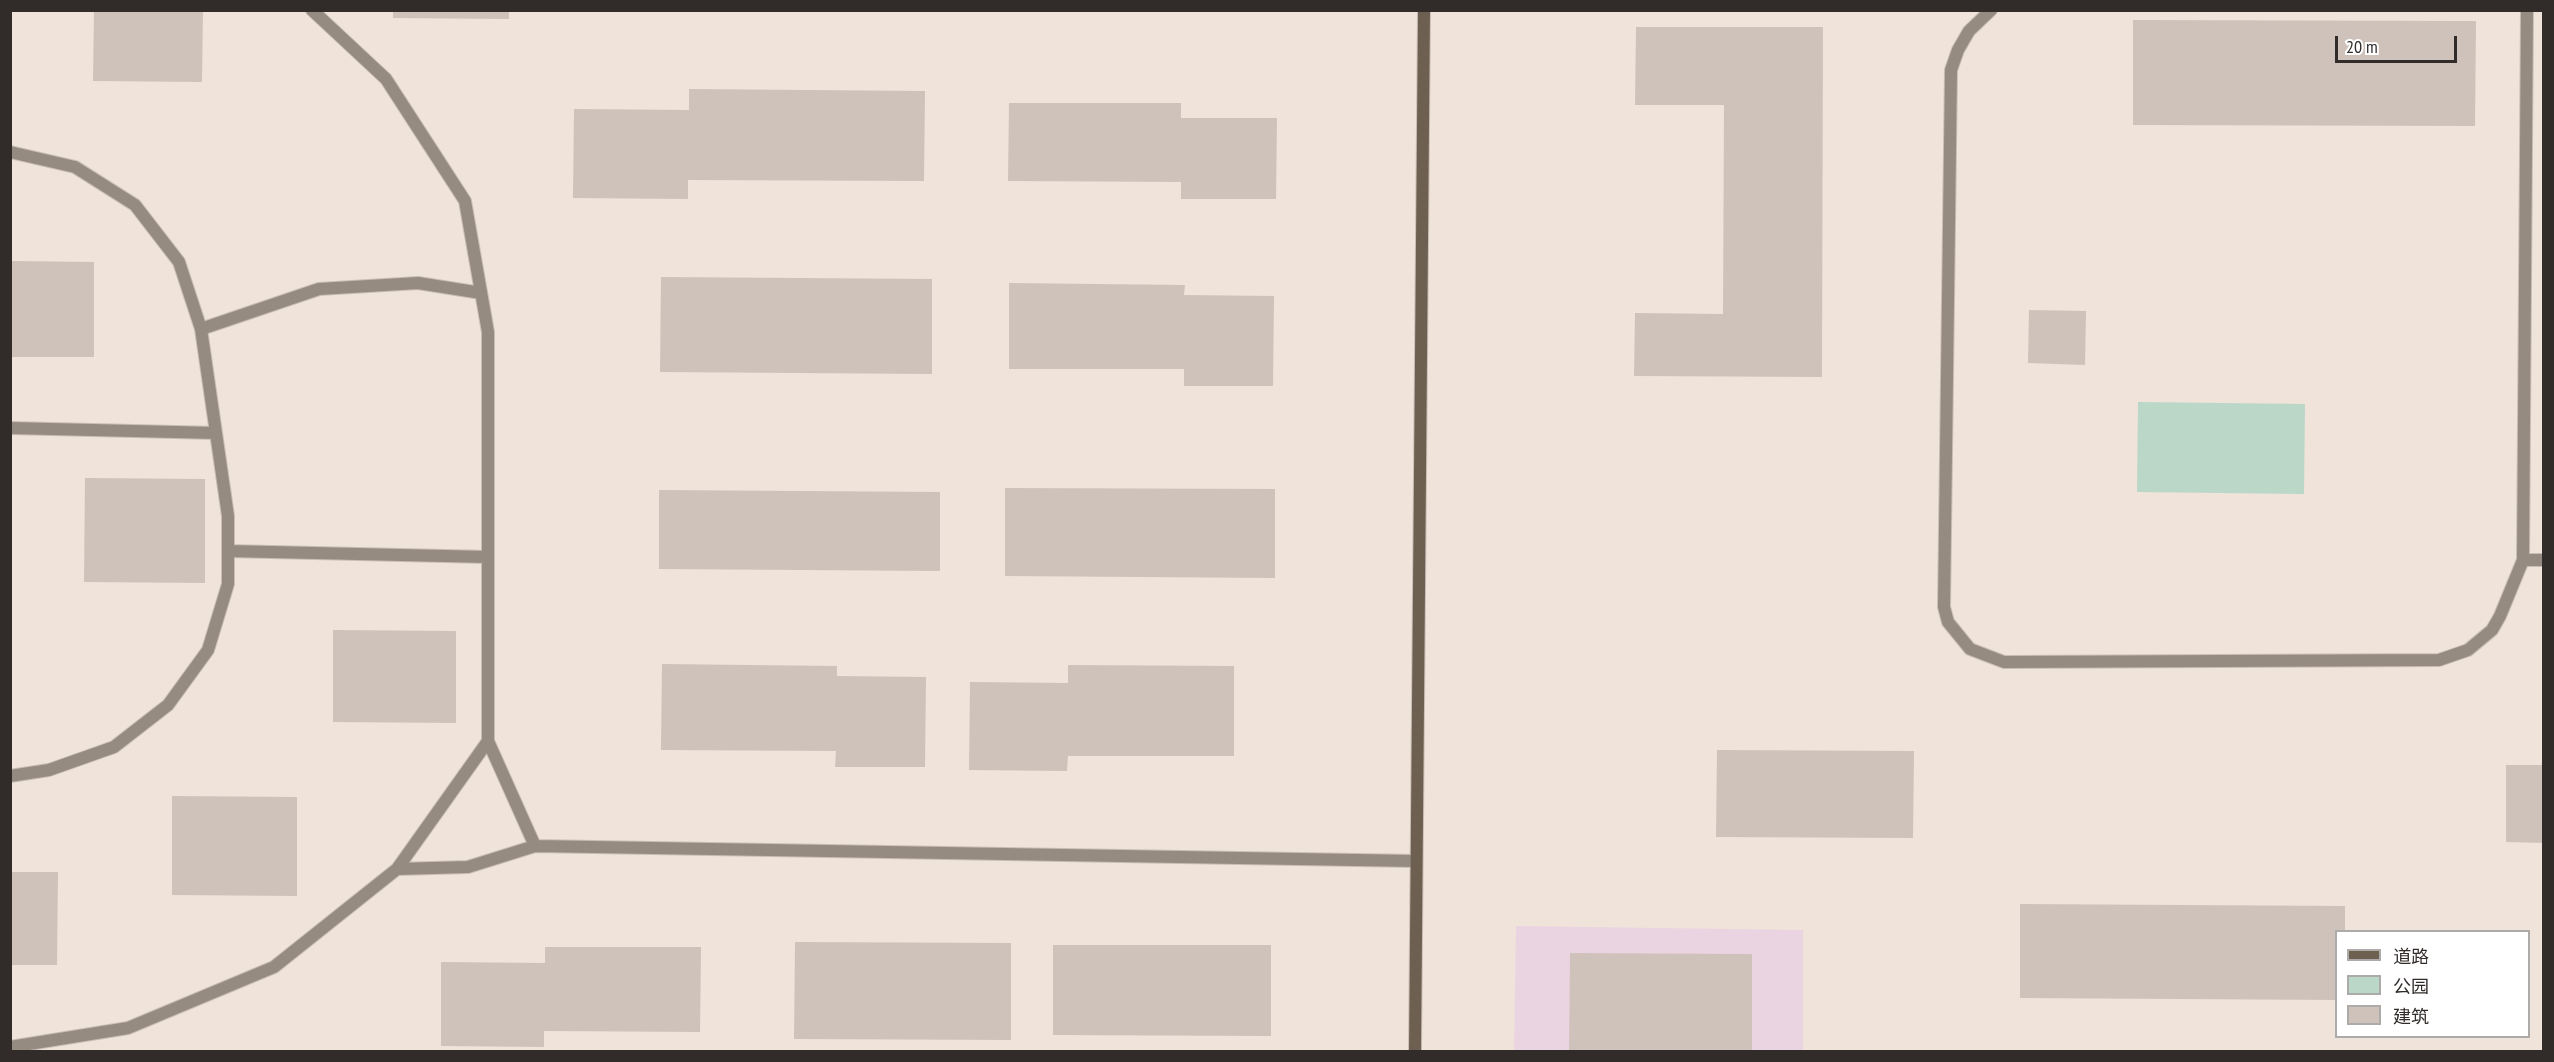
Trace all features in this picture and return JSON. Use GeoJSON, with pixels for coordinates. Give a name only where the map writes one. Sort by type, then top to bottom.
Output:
{"type":"FeatureCollection","features":[{"type":"Feature","properties":{"kind":"street"},"geometry":{"type":"LineString","coordinates":[[312,10],[386,78],[465,201],[488,333],[488,741],[536,846]]}},
{"type":"Feature","properties":{"kind":"street"},"geometry":{"type":"LineString","coordinates":[[1415,1052],[1424,10]]}},
{"type":"Feature","properties":{"kind":"street"},"geometry":{"type":"LineString","coordinates":[[1991,10],[1969,32],[1958,50],[1951,70],[1944,607],[1948,622],[1970,649],[1986,658],[2004,662],[2439,660],[2468,650],[2492,630],[2523,560],[2527,10]]}},
{"type":"Feature","properties":{"kind":"street"},"geometry":{"type":"LineString","coordinates":[[10,152],[75,167],[135,206],[179,262],[201,329],[228,516],[228,584],[208,650],[168,705],[114,747],[49,770],[10,776]]}},
{"type":"Feature","properties":{"kind":"street"},"geometry":{"type":"LineString","coordinates":[[201,329],[318,289],[418,283],[481,293]]}},
{"type":"Feature","properties":{"kind":"street"},"geometry":{"type":"LineString","coordinates":[[10,428],[216,433]]}},
{"type":"Feature","properties":{"kind":"street"},"geometry":{"type":"LineString","coordinates":[[228,551],[488,557]]}},
{"type":"Feature","properties":{"kind":"street"},"geometry":{"type":"LineString","coordinates":[[2523,560],[2544,560]]}},
{"type":"Feature","properties":{"kind":"street"},"geometry":{"type":"LineString","coordinates":[[10,1047],[128,1028],[274,967],[397,869],[488,741]]}},
{"type":"Feature","properties":{"kind":"street"},"geometry":{"type":"LineString","coordinates":[[397,869],[468,867],[536,846],[1415,861]]}},
{"type":"Feature","properties":{"kind":"shaded area"},"geometry":{"type":"Polygon","coordinates":[[[1516,926],[1803,930],[1803,1051],[1514,1052],[1516,926]]]}},
{"type":"Feature","properties":{"kind":"green space"},"geometry":{"type":"Polygon","coordinates":[[[2138,402],[2305,404],[2304,494],[2137,492],[2138,402]]]}},
{"type":"Feature","properties":{"kind":"building"},"geometry":{"type":"Polygon","coordinates":[[[94,10],[203,10],[202,82],[93,81],[94,10]]]}},
{"type":"Feature","properties":{"kind":"building"},"geometry":{"type":"Polygon","coordinates":[[[393,10],[509,10],[509,19],[393,18],[393,10]]]}},
{"type":"Feature","properties":{"kind":"building"},"geometry":{"type":"Polygon","coordinates":[[[2133,20],[2476,21],[2475,126],[2133,125],[2133,20]]]}},
{"type":"Feature","properties":{"kind":"building"},"geometry":{"type":"Polygon","coordinates":[[[1636,27],[1823,27],[1822,377],[1634,376],[1635,313],[1723,314],[1724,105],[1635,105],[1636,27]]]}},
{"type":"Feature","properties":{"kind":"building"},"geometry":{"type":"Polygon","coordinates":[[[689,89],[925,91],[924,181],[688,180],[688,199],[573,198],[574,109],[689,110],[689,89]]]}},
{"type":"Feature","properties":{"kind":"building"},"geometry":{"type":"Polygon","coordinates":[[[1009,103],[1181,103],[1181,118],[1277,118],[1276,199],[1181,199],[1181,182],[1008,181],[1009,103]]]}},
{"type":"Feature","properties":{"kind":"building"},"geometry":{"type":"Polygon","coordinates":[[[10,261],[94,262],[94,357],[10,357],[10,261]]]}},
{"type":"Feature","properties":{"kind":"building"},"geometry":{"type":"Polygon","coordinates":[[[661,277],[932,279],[932,374],[660,372],[661,277]]]}},
{"type":"Feature","properties":{"kind":"building"},"geometry":{"type":"Polygon","coordinates":[[[1009,283],[1185,285],[1184,295],[1274,296],[1273,386],[1184,386],[1184,369],[1009,369],[1009,283]]]}},
{"type":"Feature","properties":{"kind":"building"},"geometry":{"type":"Polygon","coordinates":[[[2029,310],[2086,311],[2085,365],[2028,363],[2029,310]]]}},
{"type":"Feature","properties":{"kind":"building"},"geometry":{"type":"Polygon","coordinates":[[[85,478],[205,479],[205,583],[84,582],[85,478]]]}},
{"type":"Feature","properties":{"kind":"building"},"geometry":{"type":"Polygon","coordinates":[[[1005,488],[1275,489],[1275,578],[1005,576],[1005,488]]]}},
{"type":"Feature","properties":{"kind":"building"},"geometry":{"type":"Polygon","coordinates":[[[659,490],[940,492],[940,571],[659,569],[659,490]]]}},
{"type":"Feature","properties":{"kind":"building"},"geometry":{"type":"Polygon","coordinates":[[[333,630],[456,631],[456,723],[333,722],[333,630]]]}},
{"type":"Feature","properties":{"kind":"building"},"geometry":{"type":"Polygon","coordinates":[[[662,664],[837,666],[837,676],[926,677],[925,767],[835,767],[836,751],[661,750],[662,664]]]}},
{"type":"Feature","properties":{"kind":"building"},"geometry":{"type":"Polygon","coordinates":[[[1068,665],[1234,666],[1234,756],[1068,756],[1067,771],[969,770],[970,682],[1068,683],[1068,665]]]}},
{"type":"Feature","properties":{"kind":"building"},"geometry":{"type":"Polygon","coordinates":[[[1717,750],[1914,751],[1913,838],[1716,837],[1717,750]]]}},
{"type":"Feature","properties":{"kind":"building"},"geometry":{"type":"Polygon","coordinates":[[[2506,765],[2544,765],[2544,843],[2506,842],[2506,765]]]}},
{"type":"Feature","properties":{"kind":"building"},"geometry":{"type":"Polygon","coordinates":[[[172,796],[297,797],[297,896],[172,895],[172,796]]]}},
{"type":"Feature","properties":{"kind":"building"},"geometry":{"type":"Polygon","coordinates":[[[10,872],[58,872],[57,965],[10,965],[10,872]]]}},
{"type":"Feature","properties":{"kind":"building"},"geometry":{"type":"Polygon","coordinates":[[[2020,904],[2345,906],[2345,930],[2335,930],[2335,1000],[2020,998],[2020,904]]]}},
{"type":"Feature","properties":{"kind":"building"},"geometry":{"type":"Polygon","coordinates":[[[795,942],[1011,943],[1011,1040],[794,1039],[795,942]]]}},
{"type":"Feature","properties":{"kind":"building"},"geometry":{"type":"Polygon","coordinates":[[[1053,945],[1271,945],[1271,1036],[1053,1035],[1053,945]]]}},
{"type":"Feature","properties":{"kind":"building"},"geometry":{"type":"Polygon","coordinates":[[[545,947],[701,947],[700,1032],[544,1031],[544,1047],[441,1046],[441,962],[545,963],[545,947]]]}},
{"type":"Feature","properties":{"kind":"building"},"geometry":{"type":"Polygon","coordinates":[[[1570,953],[1752,954],[1752,1052],[1569,1052],[1570,953]]]}}]}
